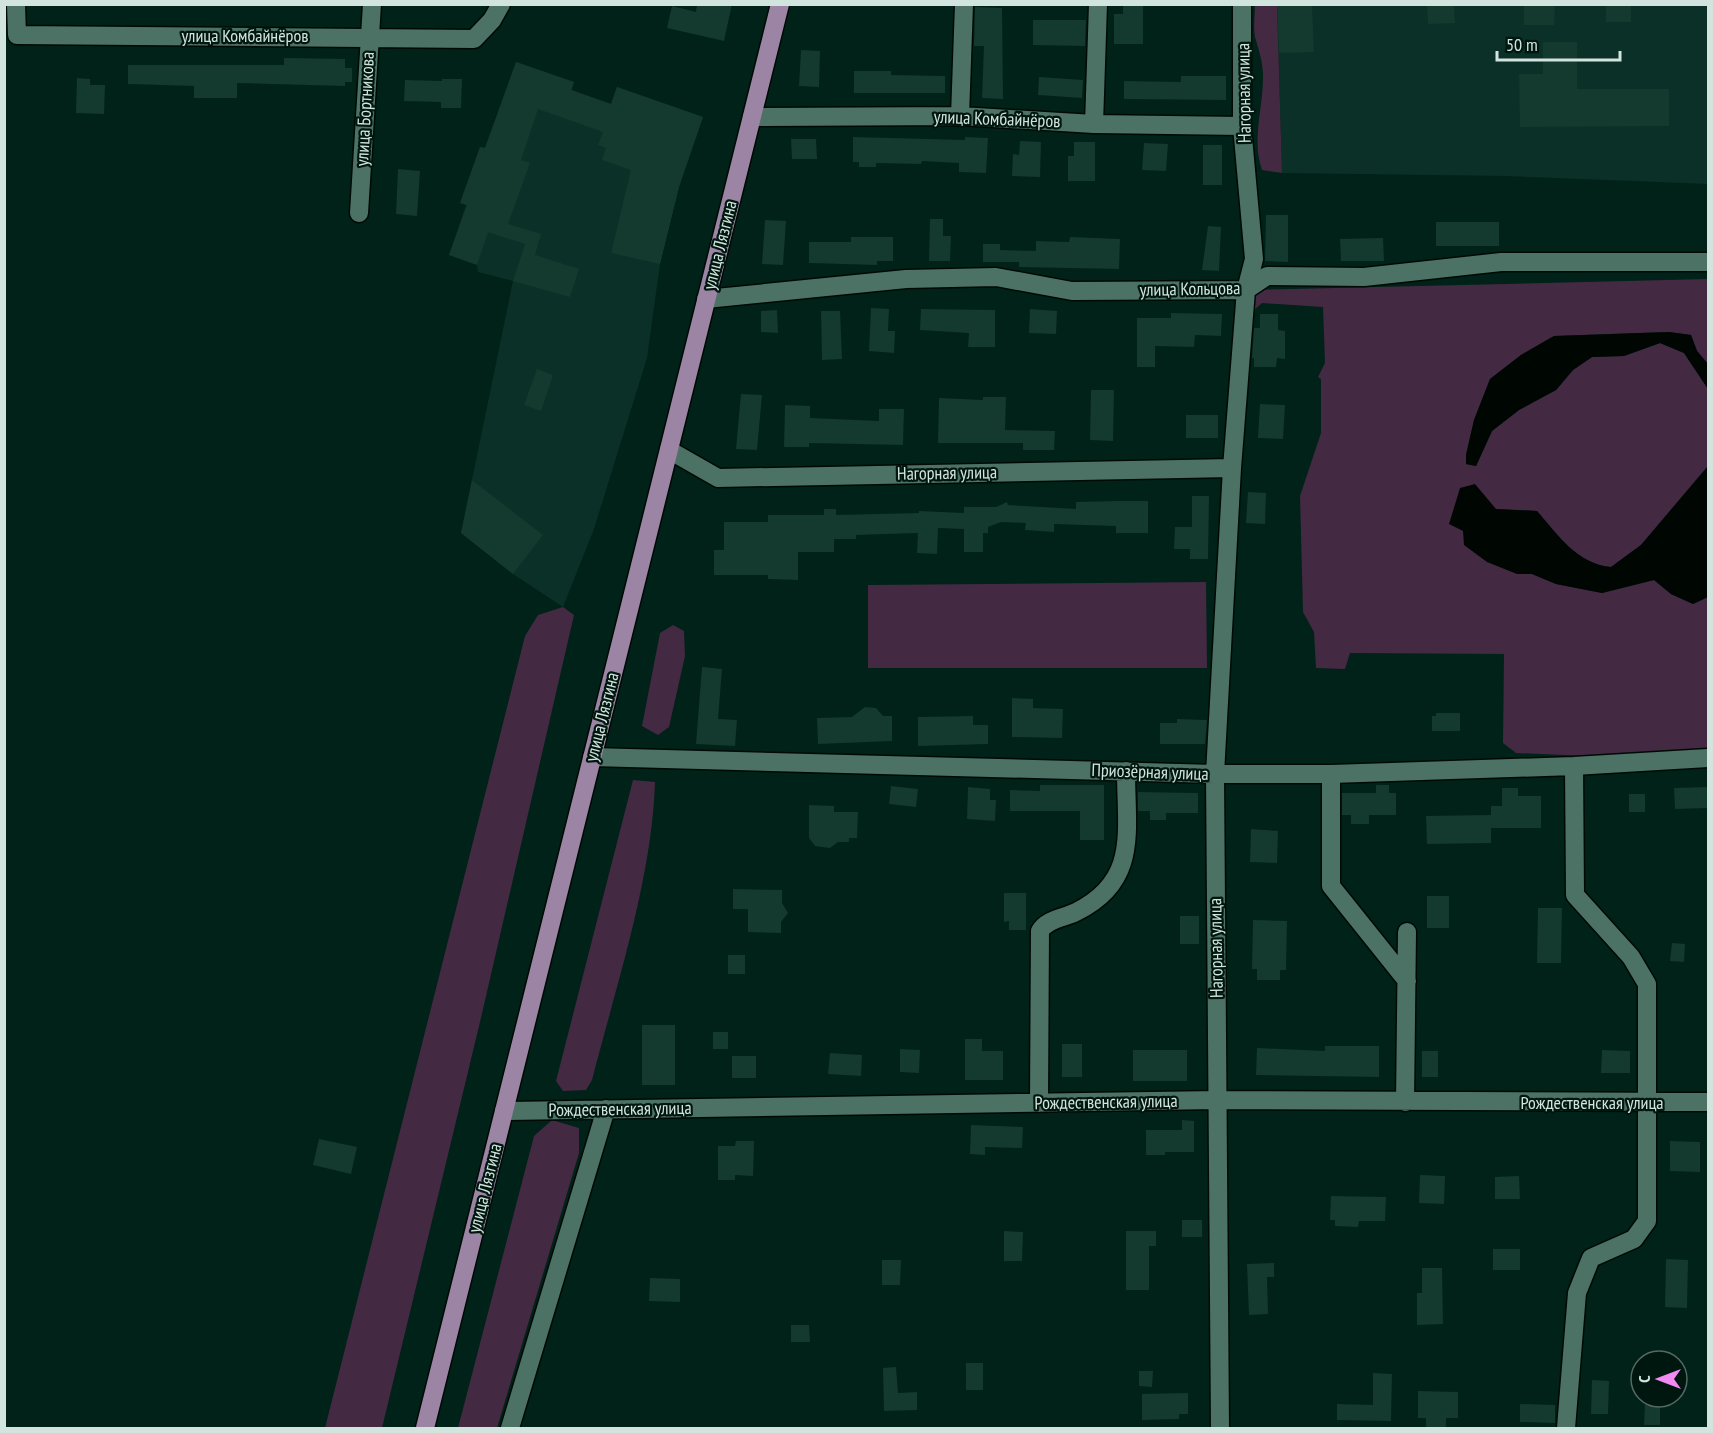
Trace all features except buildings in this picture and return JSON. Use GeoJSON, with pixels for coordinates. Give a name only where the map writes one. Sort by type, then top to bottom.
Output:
{"type":"FeatureCollection","features":[{"type":"Feature","properties":{"kind":"main road","name":"улица Лязгина"},"geometry":{"type":"LineString","coordinates":[[425,1428],[780,4]]}},
{"type":"Feature","properties":{"kind":"street","name":"улица Комбайнёров"},"geometry":{"type":"LineString","coordinates":[[16,4],[17,35],[474,39],[492,20],[501,4]]}},
{"type":"Feature","properties":{"kind":"street","name":"улица Бортникова"},"geometry":{"type":"LineString","coordinates":[[359,213],[372,4]]}},
{"type":"Feature","properties":{"kind":"street"},"geometry":{"type":"LineString","coordinates":[[960,116],[964,4]]}},
{"type":"Feature","properties":{"kind":"street"},"geometry":{"type":"LineString","coordinates":[[1094,124],[1098,4]]}},
{"type":"Feature","properties":{"kind":"street","name":"Нагорная улица"},"geometry":{"type":"LineString","coordinates":[[1220,1428],[1215,774],[1232,468],[1246,290],[1254,259],[1242,126],[1242,4]]}},
{"type":"Feature","properties":{"kind":"street","name":"улица Комбайнёров"},"geometry":{"type":"LineString","coordinates":[[752,117],[960,116],[1094,124],[1242,126]]}},
{"type":"Feature","properties":{"kind":"street","name":"улица Кольцова"},"geometry":{"type":"LineString","coordinates":[[706,299],[906,279],[996,277],[1072,291],[1246,290],[1267,276],[1364,277],[1501,262],[1708,262]]}},
{"type":"Feature","properties":{"kind":"street","name":"Нагорная улица"},"geometry":{"type":"LineString","coordinates":[[669,450],[718,477],[1232,468]]}},
{"type":"Feature","properties":{"kind":"street","name":"Приозёрная улица"},"geometry":{"type":"LineString","coordinates":[[592,757],[1215,774],[1332,774],[1574,766],[1708,758]]}},
{"type":"Feature","properties":{"kind":"street"},"geometry":{"type":"LineString","coordinates":[[1566,1428],[1577,1293],[1591,1258],[1634,1239],[1647,1221],[1647,984],[1631,957],[1575,895],[1574,766]]}},
{"type":"Feature","properties":{"kind":"street"},"geometry":{"type":"LineString","coordinates":[[1039,1103],[1040,931],[1044,924],[1076,912],[1106,892],[1118,879],[1123,862],[1126,829],[1126,771]]}},
{"type":"Feature","properties":{"kind":"street"},"geometry":{"type":"LineString","coordinates":[[1332,774],[1331,886],[1407,981]]}},
{"type":"Feature","properties":{"kind":"street"},"geometry":{"type":"LineString","coordinates":[[1405,1102],[1407,932]]}},
{"type":"Feature","properties":{"kind":"street","name":"Рождественская улица"},"geometry":{"type":"LineString","coordinates":[[504,1110],[1218,1100],[1648,1104],[1708,1102]]}},
{"type":"Feature","properties":{"kind":"street"},"geometry":{"type":"LineString","coordinates":[[510,1428],[606,1109]]}},
{"type":"Feature","properties":{"kind":"shaded area"},"geometry":{"type":"Polygon","coordinates":[[[1255,5],[1277,5],[1282,173],[1262,170],[1259,159],[1258,135],[1263,73],[1254,33],[1255,5]]]}},
{"type":"Feature","properties":{"kind":"shaded area"},"geometry":{"type":"Polygon","coordinates":[[[1277,5],[1708,5],[1708,184],[1505,176],[1282,173],[1277,5]]]}},
{"type":"Feature","properties":{"kind":"shaded area"},"geometry":{"type":"Polygon","coordinates":[[[516,62],[574,82],[572,90],[611,104],[617,87],[703,117],[679,187],[660,264],[647,358],[594,529],[563,607],[513,574],[461,533],[513,281],[478,272],[477,265],[449,255],[466,205],[460,203],[480,147],[485,148],[516,62]]]}},
{"type":"Feature","properties":{"kind":"shaded area"},"geometry":{"type":"Polygon","coordinates":[[[1708,279],[1708,364],[1697,351],[1691,335],[1669,332],[1554,336],[1521,355],[1490,379],[1474,420],[1466,464],[1476,466],[1492,431],[1519,410],[1556,390],[1573,370],[1592,357],[1624,356],[1660,343],[1684,353],[1708,389],[1708,466],[1641,545],[1611,567],[1599,565],[1569,547],[1537,511],[1496,509],[1463,531],[1517,574],[1532,574],[1556,584],[1602,593],[1654,580],[1671,594],[1693,604],[1708,597],[1708,750],[1633,758],[1516,753],[1503,743],[1504,654],[1350,653],[1345,669],[1316,668],[1314,632],[1303,612],[1300,496],[1321,433],[1321,379],[1318,377],[1325,363],[1323,307],[1262,303],[1253,311],[1251,290],[1708,279]]]}},
{"type":"Feature","properties":{"kind":"shaded area"},"geometry":{"type":"Polygon","coordinates":[[[1669,332],[1691,335],[1697,351],[1708,364],[1708,389],[1684,353],[1660,343],[1624,356],[1592,357],[1573,370],[1556,390],[1519,410],[1492,431],[1476,466],[1466,464],[1474,420],[1490,379],[1521,355],[1554,336],[1669,332]]]}},
{"type":"Feature","properties":{"kind":"shaded area"},"geometry":{"type":"Polygon","coordinates":[[[1708,466],[1708,597],[1693,604],[1671,594],[1654,580],[1602,593],[1556,584],[1532,574],[1517,574],[1487,562],[1464,545],[1463,531],[1449,524],[1460,488],[1475,484],[1496,509],[1537,511],[1578,554],[1599,565],[1611,567],[1641,545],[1708,466]]]}},
{"type":"Feature","properties":{"kind":"shaded area"},"geometry":{"type":"Polygon","coordinates":[[[1206,582],[1207,668],[868,668],[868,585],[1206,582]]]}},
{"type":"Feature","properties":{"kind":"shaded area"},"geometry":{"type":"Polygon","coordinates":[[[563,607],[574,615],[480,1022],[382,1428],[325,1428],[525,636],[538,615],[563,607]]]}},
{"type":"Feature","properties":{"kind":"shaded area"},"geometry":{"type":"Polygon","coordinates":[[[673,625],[684,631],[685,656],[669,727],[658,735],[642,726],[660,633],[673,625]]]}},
{"type":"Feature","properties":{"kind":"shaded area"},"geometry":{"type":"Polygon","coordinates":[[[633,780],[655,782],[652,819],[640,894],[592,1080],[586,1090],[563,1091],[556,1081],[633,780]]]}},
{"type":"Feature","properties":{"kind":"shaded area"},"geometry":{"type":"Polygon","coordinates":[[[552,1120],[579,1128],[579,1153],[497,1428],[458,1428],[534,1136],[552,1120]]]}}]}
